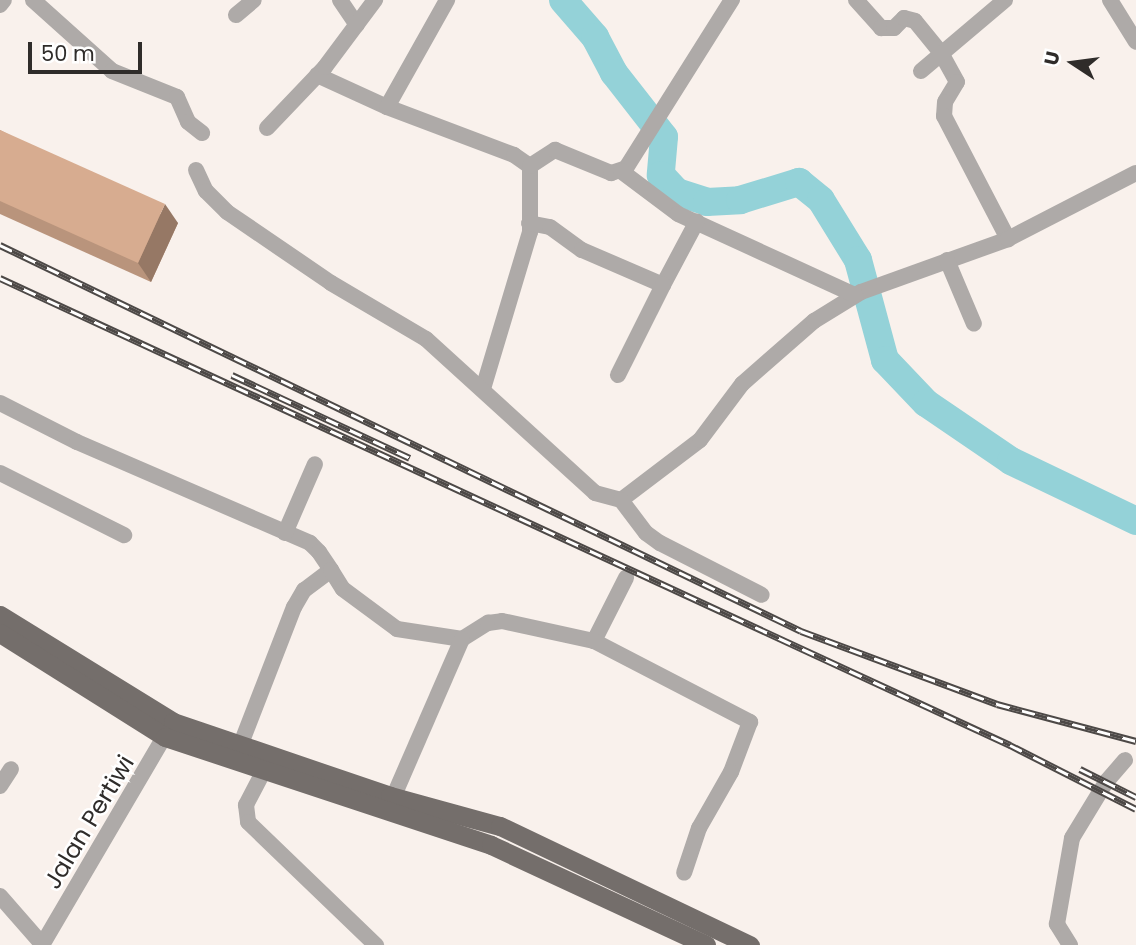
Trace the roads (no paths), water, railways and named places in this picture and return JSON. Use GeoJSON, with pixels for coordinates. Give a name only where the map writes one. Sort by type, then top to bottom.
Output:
{"type":"FeatureCollection","features":[{"type":"Feature","properties":{"kind":"main road"},"geometry":{"type":"LineString","coordinates":[[0,615],[169,729]]}},
{"type":"Feature","properties":{"kind":"main road"},"geometry":{"type":"LineString","coordinates":[[0,633],[169,729],[389,805],[533,862],[706,945]]}},
{"type":"Feature","properties":{"kind":"main road"},"geometry":{"type":"LineString","coordinates":[[389,805],[533,840],[750,945]]}},
{"type":"Feature","properties":{"kind":"street"},"geometry":{"type":"LineString","coordinates":[[0,5],[4,0]]}},
{"type":"Feature","properties":{"kind":"street"},"geometry":{"type":"LineString","coordinates":[[33,0],[112,71],[177,97],[188,122],[202,133]]}},
{"type":"Feature","properties":{"kind":"street"},"geometry":{"type":"LineString","coordinates":[[236,15],[254,0]]}},
{"type":"Feature","properties":{"kind":"street"},"geometry":{"type":"LineString","coordinates":[[340,0],[357,24]]}},
{"type":"Feature","properties":{"kind":"street"},"geometry":{"type":"LineString","coordinates":[[267,128],[317,75],[375,0]]}},
{"type":"Feature","properties":{"kind":"street"},"geometry":{"type":"LineString","coordinates":[[387,107],[447,0]]}},
{"type":"Feature","properties":{"kind":"street"},"geometry":{"type":"LineString","coordinates":[[621,172],[660,116],[732,0]]}},
{"type":"Feature","properties":{"kind":"street"},"geometry":{"type":"LineString","coordinates":[[856,0],[881,28],[894,28],[904,18],[915,21],[941,54],[957,82],[945,102],[944,116],[1008,239]]}},
{"type":"Feature","properties":{"kind":"street"},"geometry":{"type":"LineString","coordinates":[[921,71],[1005,0]]}},
{"type":"Feature","properties":{"kind":"street"},"geometry":{"type":"LineString","coordinates":[[1110,0],[1136,42]]}},
{"type":"Feature","properties":{"kind":"street"},"geometry":{"type":"LineString","coordinates":[[317,75],[387,107],[514,155],[530,166]]}},
{"type":"Feature","properties":{"kind":"street"},"geometry":{"type":"LineString","coordinates":[[530,166],[555,150],[611,173],[621,172],[678,214],[858,293]]}},
{"type":"Feature","properties":{"kind":"street"},"geometry":{"type":"LineString","coordinates":[[483,389],[529,223],[530,166]]}},
{"type":"Feature","properties":{"kind":"street"},"geometry":{"type":"LineString","coordinates":[[196,170],[206,191],[227,212],[331,283],[426,339],[595,493],[621,500],[646,533],[660,543],[762,595]]}},
{"type":"Feature","properties":{"kind":"street"},"geometry":{"type":"LineString","coordinates":[[621,500],[700,440],[741,384],[775,352],[858,293],[1008,239],[1136,173]]}},
{"type":"Feature","properties":{"kind":"street"},"geometry":{"type":"LineString","coordinates":[[618,375],[697,221]]}},
{"type":"Feature","properties":{"kind":"street"},"geometry":{"type":"LineString","coordinates":[[529,223],[550,227],[582,250],[663,285]]}},
{"type":"Feature","properties":{"kind":"street"},"geometry":{"type":"LineString","coordinates":[[947,260],[974,324]]}},
{"type":"Feature","properties":{"kind":"street"},"geometry":{"type":"LineString","coordinates":[[0,402],[76,442],[310,543],[343,589],[397,629],[462,639]]}},
{"type":"Feature","properties":{"kind":"street"},"geometry":{"type":"LineString","coordinates":[[285,533],[315,464]]}},
{"type":"Feature","properties":{"kind":"street"},"geometry":{"type":"LineString","coordinates":[[0,473],[124,535]]}},
{"type":"Feature","properties":{"kind":"street"},"geometry":{"type":"LineString","coordinates":[[237,754],[294,607],[304,590],[331,570]]}},
{"type":"Feature","properties":{"kind":"street"},"geometry":{"type":"LineString","coordinates":[[594,641],[626,579]]}},
{"type":"Feature","properties":{"kind":"street"},"geometry":{"type":"LineString","coordinates":[[389,805],[462,639],[488,623],[502,621],[594,641],[750,722],[731,772],[699,828],[684,873]]}},
{"type":"Feature","properties":{"kind":"street","name":"Jalan Pertiwi"},"geometry":{"type":"LineString","coordinates":[[45,944],[169,729]]}},
{"type":"Feature","properties":{"kind":"street"},"geometry":{"type":"LineString","coordinates":[[1070,945],[1057,924],[1072,838],[1106,782],[1125,760]]}},
{"type":"Feature","properties":{"kind":"street"},"geometry":{"type":"LineString","coordinates":[[268,764],[246,805],[248,821],[372,944]]}},
{"type":"Feature","properties":{"kind":"street"},"geometry":{"type":"LineString","coordinates":[[0,786],[11,769]]}},
{"type":"Feature","properties":{"kind":"street"},"geometry":{"type":"LineString","coordinates":[[0,896],[45,944]]}},
{"type":"Feature","properties":{"kind":"waterway"},"geometry":{"type":"LineString","coordinates":[[563,0],[595,37],[614,73],[664,137],[661,175],[677,192],[707,202],[740,200],[799,182],[821,200],[858,260],[885,360],[926,403],[1011,461],[1136,521]]}},
{"type":"Feature","properties":{"kind":"railway"},"geometry":{"type":"LineString","coordinates":[[0,245],[801,631],[997,704],[1136,741]]}},
{"type":"Feature","properties":{"kind":"railway"},"geometry":{"type":"LineString","coordinates":[[0,278],[1010,745],[1136,809]]}},
{"type":"Feature","properties":{"kind":"railway"},"geometry":{"type":"LineString","coordinates":[[232,375],[410,458]]}},
{"type":"Feature","properties":{"kind":"railway"},"geometry":{"type":"LineString","coordinates":[[1080,769],[1136,797]]}}]}
